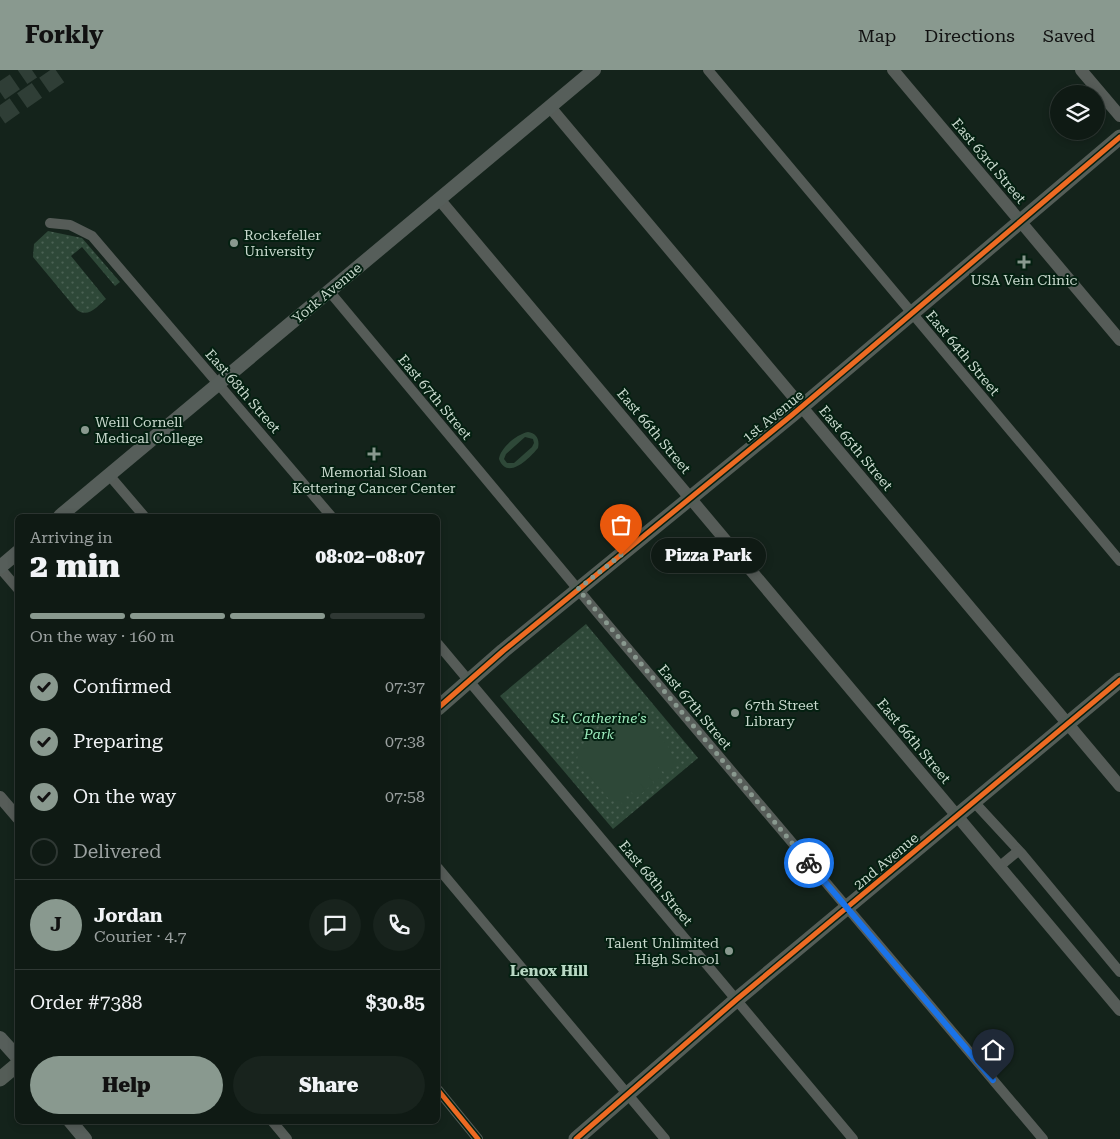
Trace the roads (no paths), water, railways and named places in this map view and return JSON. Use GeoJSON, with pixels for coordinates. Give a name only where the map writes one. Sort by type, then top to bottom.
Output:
{"type":"FeatureCollection","features":[{"type":"Feature","properties":{"kind":"main road","name":"York Avenue"},"geometry":{"type":"LineString","coordinates":[[62,514],[594,70]]}},
{"type":"Feature","properties":{"kind":"main road","name":"1st Avenue"},"geometry":{"type":"LineString","coordinates":[[440,706],[578,589],[802,407],[1120,137]]}},
{"type":"Feature","properties":{"kind":"main road"},"geometry":{"type":"LineString","coordinates":[[0,568],[15,555]]}},
{"type":"Feature","properties":{"kind":"main road","name":"2nd Avenue"},"geometry":{"type":"LineString","coordinates":[[576,1139],[736,1000],[1120,680]]}},
{"type":"Feature","properties":{"kind":"main road"},"geometry":{"type":"LineString","coordinates":[[0,1038],[15,1055]]}},
{"type":"Feature","properties":{"kind":"main road"},"geometry":{"type":"LineString","coordinates":[[0,1079],[15,1066]]}},
{"type":"Feature","properties":{"kind":"main road"},"geometry":{"type":"LineString","coordinates":[[72,1124],[85,1139]]}},
{"type":"Feature","properties":{"kind":"street","name":"East 64th Street"},"geometry":{"type":"LineString","coordinates":[[708,70],[1120,561]]}},
{"type":"Feature","properties":{"kind":"street","name":"East 63rd Street"},"geometry":{"type":"LineString","coordinates":[[893,70],[1120,340]]}},
{"type":"Feature","properties":{"kind":"street"},"geometry":{"type":"LineString","coordinates":[[1082,70],[1120,116]]}},
{"type":"Feature","properties":{"kind":"street","name":"East 65th Street"},"geometry":{"type":"LineString","coordinates":[[550,107],[1120,786]]}},
{"type":"Feature","properties":{"kind":"street","name":"East 66th Street"},"geometry":{"type":"LineString","coordinates":[[439,199],[1120,1010]]}},
{"type":"Feature","properties":{"kind":"street","name":"East 68th Street"},"geometry":{"type":"LineString","coordinates":[[50,224],[70,225],[89,233],[329,514]]}},
{"type":"Feature","properties":{"kind":"street","name":"East 67th Street"},"geometry":{"type":"LineString","coordinates":[[329,291],[1043,1139]]}},
{"type":"Feature","properties":{"kind":"street"},"geometry":{"type":"LineString","coordinates":[[109,475],[142,514]]}},
{"type":"Feature","properties":{"kind":"street"},"geometry":{"type":"LineString","coordinates":[[0,568],[15,586]]}},
{"type":"Feature","properties":{"kind":"street","name":"East 68th Street"},"geometry":{"type":"LineString","coordinates":[[440,646],[853,1139]]}},
{"type":"Feature","properties":{"kind":"street"},"geometry":{"type":"LineString","coordinates":[[0,797],[15,814]]}},
{"type":"Feature","properties":{"kind":"street"},"geometry":{"type":"LineString","coordinates":[[974,802],[1120,972]]}},
{"type":"Feature","properties":{"kind":"street"},"geometry":{"type":"LineString","coordinates":[[1000,866],[1018,851]]}},
{"type":"Feature","properties":{"kind":"street"},"geometry":{"type":"LineString","coordinates":[[440,870],[665,1139]]}},
{"type":"Feature","properties":{"kind":"street"},"geometry":{"type":"LineString","coordinates":[[440,1092],[478,1139]]}},
{"type":"Feature","properties":{"kind":"street"},"geometry":{"type":"LineString","coordinates":[[274,1124],[287,1139]]}},
{"type":"Feature","properties":{"kind":"tunnel"},"geometry":{"type":"LineString","coordinates":[[0,92],[32,70]]}},
{"type":"Feature","properties":{"kind":"tunnel"},"geometry":{"type":"LineString","coordinates":[[0,116],[66,70]]}},
{"type":"Feature","properties":{"kind":"place","name":"Rockefeller University"},"geometry":{"type":"Point","coordinates":[234,243]}},
{"type":"Feature","properties":{"kind":"place","name":"USA Vein Clinic"},"geometry":{"type":"Point","coordinates":[1024,262]}},
{"type":"Feature","properties":{"kind":"place","name":"Weill Cornell Medical College"},"geometry":{"type":"Point","coordinates":[85,430]}},
{"type":"Feature","properties":{"kind":"place","name":"Memorial Sloan Kettering Cancer Center"},"geometry":{"type":"Point","coordinates":[374,454]}},
{"type":"Feature","properties":{"kind":"place","name":"Pizza Park"},"geometry":{"type":"Point","coordinates":[621,555]}},
{"type":"Feature","properties":{"kind":"place","name":"67th Street Library"},"geometry":{"type":"Point","coordinates":[735,713]}},
{"type":"Feature","properties":{"kind":"place","name":"Talent Unlimited High School"},"geometry":{"type":"Point","coordinates":[729,951]}},
{"type":"Feature","properties":{"kind":"district","name":"Lenox Hill"},"geometry":{"type":"Point","coordinates":[549,971]}},
{"type":"Feature","properties":{"kind":"park label","name":"St. Catherine's Park"},"geometry":{"type":"Point","coordinates":[599,726]}}]}
